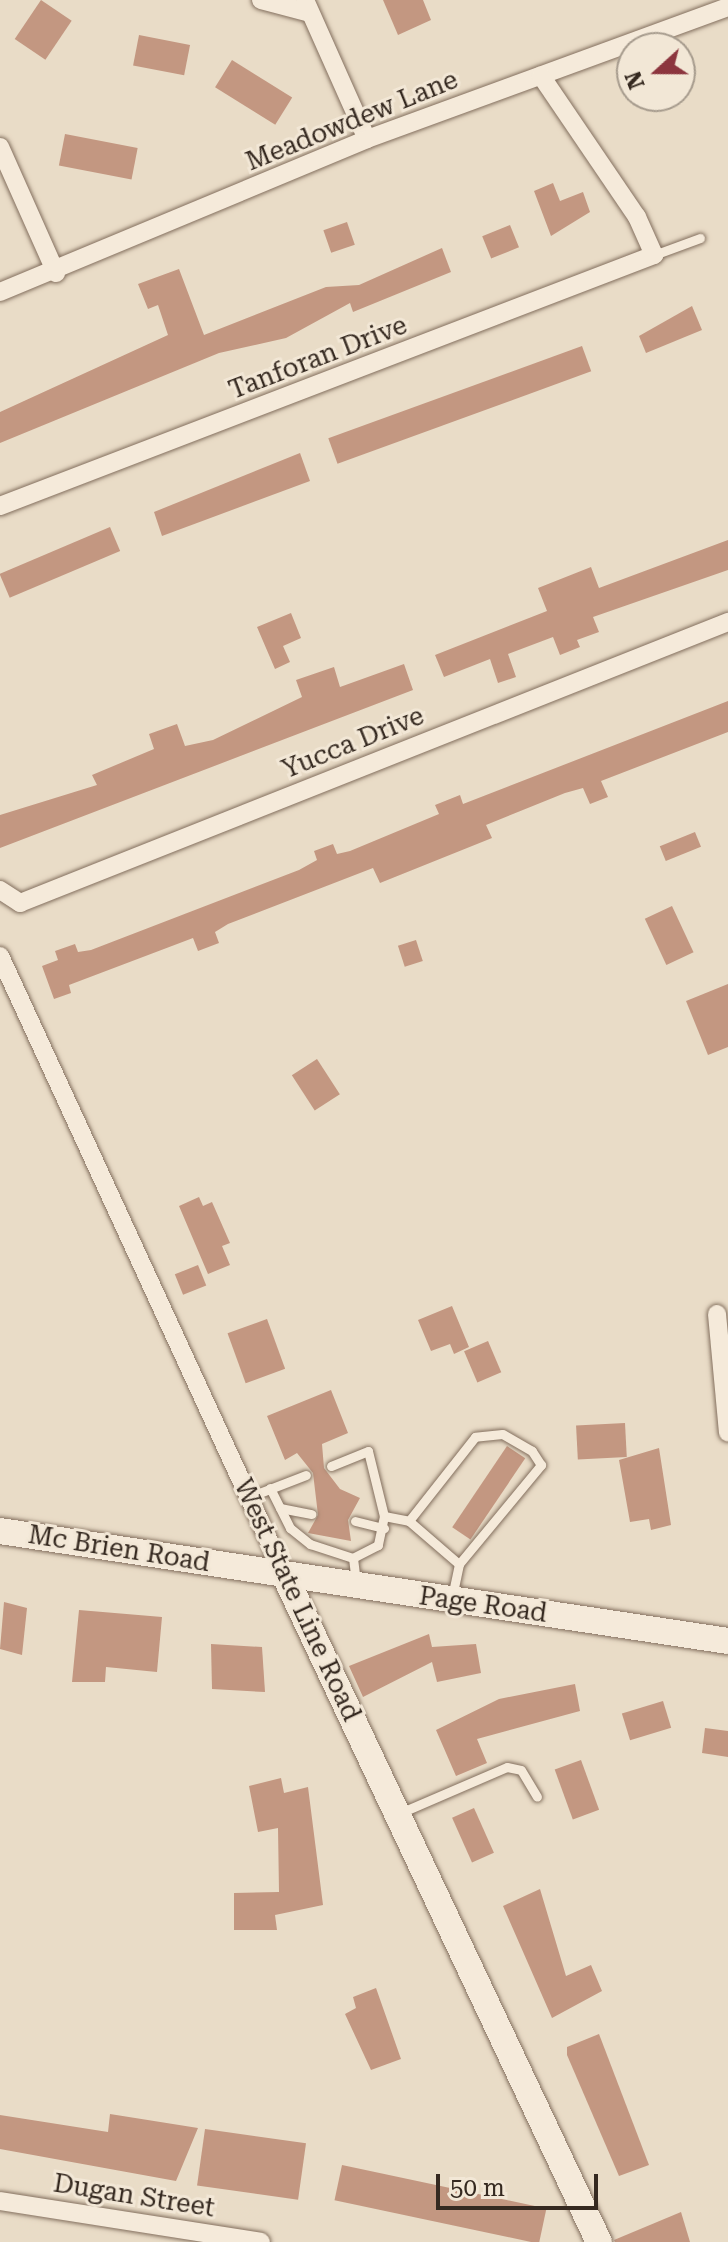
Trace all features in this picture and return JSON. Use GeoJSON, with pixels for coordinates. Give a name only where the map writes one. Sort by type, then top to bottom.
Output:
{"type":"FeatureCollection","features":[{"type":"Feature","properties":{"kind":"main road","name":"Mc Brien Road"},"geometry":{"type":"LineString","coordinates":[[0,1531],[238,1567]]}},
{"type":"Feature","properties":{"kind":"main road","name":"Page Road"},"geometry":{"type":"LineString","coordinates":[[238,1567],[728,1641]]}},
{"type":"Feature","properties":{"kind":"main road","name":"West State Line Road"},"geometry":{"type":"LineString","coordinates":[[285,1576],[599,2242]]}},
{"type":"Feature","properties":{"kind":"street"},"geometry":{"type":"LineString","coordinates":[[261,0],[307,6],[367,139]]}},
{"type":"Feature","properties":{"kind":"street","name":"Meadowdew Lane"},"geometry":{"type":"LineString","coordinates":[[0,292],[56,273],[367,139],[728,7]]}},
{"type":"Feature","properties":{"kind":"street"},"geometry":{"type":"LineString","coordinates":[[541,76],[637,217],[654,255]]}},
{"type":"Feature","properties":{"kind":"street"},"geometry":{"type":"LineString","coordinates":[[0,147],[56,273]]}},
{"type":"Feature","properties":{"kind":"street","name":"Tanforan Drive"},"geometry":{"type":"LineString","coordinates":[[0,506],[654,255]]}},
{"type":"Feature","properties":{"kind":"street","name":"Yucca Drive"},"geometry":{"type":"LineString","coordinates":[[0,890],[20,903],[728,622]]}},
{"type":"Feature","properties":{"kind":"street","name":"West State Line Road"},"geometry":{"type":"LineString","coordinates":[[0,956],[285,1576]]}},
{"type":"Feature","properties":{"kind":"street"},"geometry":{"type":"LineString","coordinates":[[717,1314],[728,1432]]}},
{"type":"Feature","properties":{"kind":"street","name":"Dugan Street"},"geometry":{"type":"LineString","coordinates":[[0,2201],[261,2242]]}},
{"type":"Feature","properties":{"kind":"lane","name":"Tanforan Drive"},"geometry":{"type":"LineString","coordinates":[[654,255],[700,238]]}},
{"type":"Feature","properties":{"kind":"lane"},"geometry":{"type":"LineString","coordinates":[[409,1521],[475,1437],[502,1434],[532,1451],[541,1465],[459,1564],[451,1601]]}},
{"type":"Feature","properties":{"kind":"lane"},"geometry":{"type":"LineString","coordinates":[[270,1488],[280,1508],[310,1544],[353,1558],[378,1545],[384,1528],[384,1516],[368,1451],[331,1466]]}},
{"type":"Feature","properties":{"kind":"lane"},"geometry":{"type":"LineString","coordinates":[[249,1497],[306,1475]]}},
{"type":"Feature","properties":{"kind":"lane"},"geometry":{"type":"LineString","coordinates":[[280,1508],[311,1514]]}},
{"type":"Feature","properties":{"kind":"lane"},"geometry":{"type":"LineString","coordinates":[[384,1516],[409,1521],[459,1564]]}},
{"type":"Feature","properties":{"kind":"lane"},"geometry":{"type":"LineString","coordinates":[[355,1521],[384,1528]]}},
{"type":"Feature","properties":{"kind":"lane"},"geometry":{"type":"LineString","coordinates":[[353,1558],[356,1587]]}},
{"type":"Feature","properties":{"kind":"lane"},"geometry":{"type":"LineString","coordinates":[[397,1814],[507,1767],[521,1770],[537,1797]]}},
{"type":"Feature","properties":{"kind":"building"},"geometry":{"type":"Polygon","coordinates":[[[41,0],[72,21],[45,60],[15,39],[41,0]]]}},
{"type":"Feature","properties":{"kind":"building"},"geometry":{"type":"Polygon","coordinates":[[[383,0],[423,0],[431,20],[398,35],[383,0]]]}},
{"type":"Feature","properties":{"kind":"building"},"geometry":{"type":"Polygon","coordinates":[[[139,35],[190,45],[184,75],[133,65],[139,35]]]}},
{"type":"Feature","properties":{"kind":"building"},"geometry":{"type":"Polygon","coordinates":[[[232,60],[292,98],[275,125],[215,87],[232,60]]]}},
{"type":"Feature","properties":{"kind":"building"},"geometry":{"type":"Polygon","coordinates":[[[65,134],[138,148],[132,180],[59,165],[65,134]]]}},
{"type":"Feature","properties":{"kind":"building"},"geometry":{"type":"Polygon","coordinates":[[[553,183],[560,201],[583,192],[590,212],[551,236],[534,191],[553,183]]]}},
{"type":"Feature","properties":{"kind":"building"},"geometry":{"type":"Polygon","coordinates":[[[347,222],[355,245],[331,253],[323,230],[347,222]]]}},
{"type":"Feature","properties":{"kind":"building"},"geometry":{"type":"Polygon","coordinates":[[[510,225],[519,247],[491,258],[482,236],[510,225]]]}},
{"type":"Feature","properties":{"kind":"building"},"geometry":{"type":"Polygon","coordinates":[[[442,248],[451,272],[353,312],[350,303],[286,338],[219,353],[0,443],[0,412],[168,335],[158,305],[148,309],[138,284],[179,269],[204,335],[326,287],[359,285],[442,248]]]}},
{"type":"Feature","properties":{"kind":"building"},"geometry":{"type":"Polygon","coordinates":[[[692,306],[702,330],[646,353],[639,336],[692,306]]]}},
{"type":"Feature","properties":{"kind":"building"},"geometry":{"type":"Polygon","coordinates":[[[582,346],[591,371],[338,464],[328,438],[582,346]]]}},
{"type":"Feature","properties":{"kind":"building"},"geometry":{"type":"Polygon","coordinates":[[[300,453],[310,481],[162,536],[154,512],[300,453]]]}},
{"type":"Feature","properties":{"kind":"building"},"geometry":{"type":"Polygon","coordinates":[[[110,527],[120,551],[10,598],[0,574],[110,527]]]}},
{"type":"Feature","properties":{"kind":"building"},"geometry":{"type":"Polygon","coordinates":[[[728,540],[728,570],[593,617],[599,632],[577,640],[580,647],[560,655],[553,637],[508,654],[516,677],[498,683],[490,659],[444,677],[435,655],[547,611],[538,588],[591,567],[599,588],[728,540]]]}},
{"type":"Feature","properties":{"kind":"building"},"geometry":{"type":"Polygon","coordinates":[[[291,613],[301,638],[283,646],[290,662],[275,669],[257,627],[291,613]]]}},
{"type":"Feature","properties":{"kind":"building"},"geometry":{"type":"Polygon","coordinates":[[[404,664],[413,690],[0,848],[0,815],[97,785],[92,775],[154,749],[149,734],[177,724],[185,746],[213,740],[302,697],[296,680],[334,667],[340,687],[404,664]]]}},
{"type":"Feature","properties":{"kind":"building"},"geometry":{"type":"Polygon","coordinates":[[[728,701],[728,732],[601,781],[608,797],[590,804],[583,788],[565,793],[486,825],[492,838],[380,883],[373,868],[228,924],[215,932],[219,943],[198,951],[193,938],[69,985],[71,993],[54,999],[42,966],[58,960],[55,951],[75,944],[78,952],[91,950],[299,870],[317,860],[314,851],[333,844],[337,854],[350,851],[439,814],[435,805],[460,795],[463,804],[728,701]]]}},
{"type":"Feature","properties":{"kind":"building"},"geometry":{"type":"Polygon","coordinates":[[[695,832],[701,847],[666,861],[660,846],[695,832]]]}},
{"type":"Feature","properties":{"kind":"building"},"geometry":{"type":"Polygon","coordinates":[[[672,906],[694,952],[666,965],[645,919],[672,906]]]}},
{"type":"Feature","properties":{"kind":"building"},"geometry":{"type":"Polygon","coordinates":[[[416,940],[423,961],[405,967],[398,946],[416,940]]]}},
{"type":"Feature","properties":{"kind":"building"},"geometry":{"type":"Polygon","coordinates":[[[728,984],[728,1047],[708,1055],[686,1001],[728,984]]]}},
{"type":"Feature","properties":{"kind":"building"},"geometry":{"type":"Polygon","coordinates":[[[317,1059],[340,1094],[315,1111],[292,1075],[317,1059]]]}},
{"type":"Feature","properties":{"kind":"building"},"geometry":{"type":"Polygon","coordinates":[[[199,1197],[203,1206],[212,1202],[230,1243],[222,1246],[230,1265],[208,1274],[179,1206],[199,1197]]]}},
{"type":"Feature","properties":{"kind":"building"},"geometry":{"type":"Polygon","coordinates":[[[198,1265],[206,1285],[183,1295],[175,1274],[198,1265]]]}},
{"type":"Feature","properties":{"kind":"building"},"geometry":{"type":"Polygon","coordinates":[[[452,1306],[469,1347],[454,1354],[450,1344],[431,1351],[418,1320],[452,1306]]]}},
{"type":"Feature","properties":{"kind":"building"},"geometry":{"type":"Polygon","coordinates":[[[267,1319],[285,1369],[246,1383],[228,1333],[267,1319]]]}},
{"type":"Feature","properties":{"kind":"building"},"geometry":{"type":"Polygon","coordinates":[[[488,1341],[501,1372],[477,1382],[464,1351],[488,1341]]]}},
{"type":"Feature","properties":{"kind":"building"},"geometry":{"type":"Polygon","coordinates":[[[331,1390],[348,1433],[322,1444],[324,1468],[340,1489],[360,1498],[348,1520],[351,1541],[308,1533],[318,1515],[313,1473],[297,1453],[285,1460],[267,1416],[331,1390]]]}},
{"type":"Feature","properties":{"kind":"building"},"geometry":{"type":"Polygon","coordinates":[[[625,1423],[627,1457],[578,1460],[576,1426],[625,1423]]]}},
{"type":"Feature","properties":{"kind":"building"},"geometry":{"type":"Polygon","coordinates":[[[507,1446],[525,1458],[470,1540],[452,1527],[507,1446]]]}},
{"type":"Feature","properties":{"kind":"building"},"geometry":{"type":"Polygon","coordinates":[[[659,1448],[671,1525],[651,1530],[649,1519],[630,1522],[619,1460],[659,1448]]]}},
{"type":"Feature","properties":{"kind":"building"},"geometry":{"type":"Polygon","coordinates":[[[4,1602],[27,1608],[22,1655],[0,1649],[4,1602]]]}},
{"type":"Feature","properties":{"kind":"building"},"geometry":{"type":"Polygon","coordinates":[[[79,1610],[162,1617],[157,1672],[106,1667],[105,1682],[72,1682],[79,1610]]]}},
{"type":"Feature","properties":{"kind":"building"},"geometry":{"type":"Polygon","coordinates":[[[429,1634],[432,1647],[476,1644],[481,1673],[437,1682],[432,1662],[363,1697],[349,1666],[429,1634]]]}},
{"type":"Feature","properties":{"kind":"building"},"geometry":{"type":"Polygon","coordinates":[[[211,1644],[262,1647],[265,1692],[212,1689],[211,1644]]]}},
{"type":"Feature","properties":{"kind":"building"},"geometry":{"type":"Polygon","coordinates":[[[575,1684],[580,1711],[477,1739],[487,1763],[456,1776],[436,1730],[499,1699],[575,1684]]]}},
{"type":"Feature","properties":{"kind":"building"},"geometry":{"type":"Polygon","coordinates":[[[663,1701],[671,1728],[630,1740],[622,1714],[663,1701]]]}},
{"type":"Feature","properties":{"kind":"building"},"geometry":{"type":"Polygon","coordinates":[[[705,1728],[728,1731],[728,1757],[702,1753],[705,1728]]]}},
{"type":"Feature","properties":{"kind":"building"},"geometry":{"type":"Polygon","coordinates":[[[581,1760],[599,1810],[573,1819],[555,1770],[581,1760]]]}},
{"type":"Feature","properties":{"kind":"building"},"geometry":{"type":"Polygon","coordinates":[[[281,1778],[284,1793],[308,1787],[323,1905],[275,1915],[277,1930],[234,1930],[234,1893],[279,1892],[278,1828],[258,1832],[249,1786],[281,1778]]]}},
{"type":"Feature","properties":{"kind":"building"},"geometry":{"type":"Polygon","coordinates":[[[474,1808],[494,1853],[472,1863],[452,1818],[474,1808]]]}},
{"type":"Feature","properties":{"kind":"building"},"geometry":{"type":"Polygon","coordinates":[[[540,1889],[566,1976],[591,1965],[602,1991],[552,2018],[503,1906],[540,1889]]]}},
{"type":"Feature","properties":{"kind":"building"},"geometry":{"type":"Polygon","coordinates":[[[376,1988],[401,2059],[371,2070],[345,2014],[356,2008],[353,1997],[376,1988]]]}},
{"type":"Feature","properties":{"kind":"building"},"geometry":{"type":"Polygon","coordinates":[[[599,2034],[649,2165],[619,2176],[567,2055],[567,2047],[599,2034]]]}},
{"type":"Feature","properties":{"kind":"building"},"geometry":{"type":"Polygon","coordinates":[[[110,2114],[198,2128],[176,2181],[0,2149],[0,2115],[108,2132],[110,2114]]]}},
{"type":"Feature","properties":{"kind":"building"},"geometry":{"type":"Polygon","coordinates":[[[205,2129],[306,2143],[298,2200],[197,2185],[205,2129]]]}},
{"type":"Feature","properties":{"kind":"building"},"geometry":{"type":"Polygon","coordinates":[[[342,2165],[546,2208],[539,2242],[531,2242],[335,2200],[342,2165]]]}},
{"type":"Feature","properties":{"kind":"building"},"geometry":{"type":"Polygon","coordinates":[[[681,2212],[690,2242],[614,2240],[681,2212]]]}}]}
